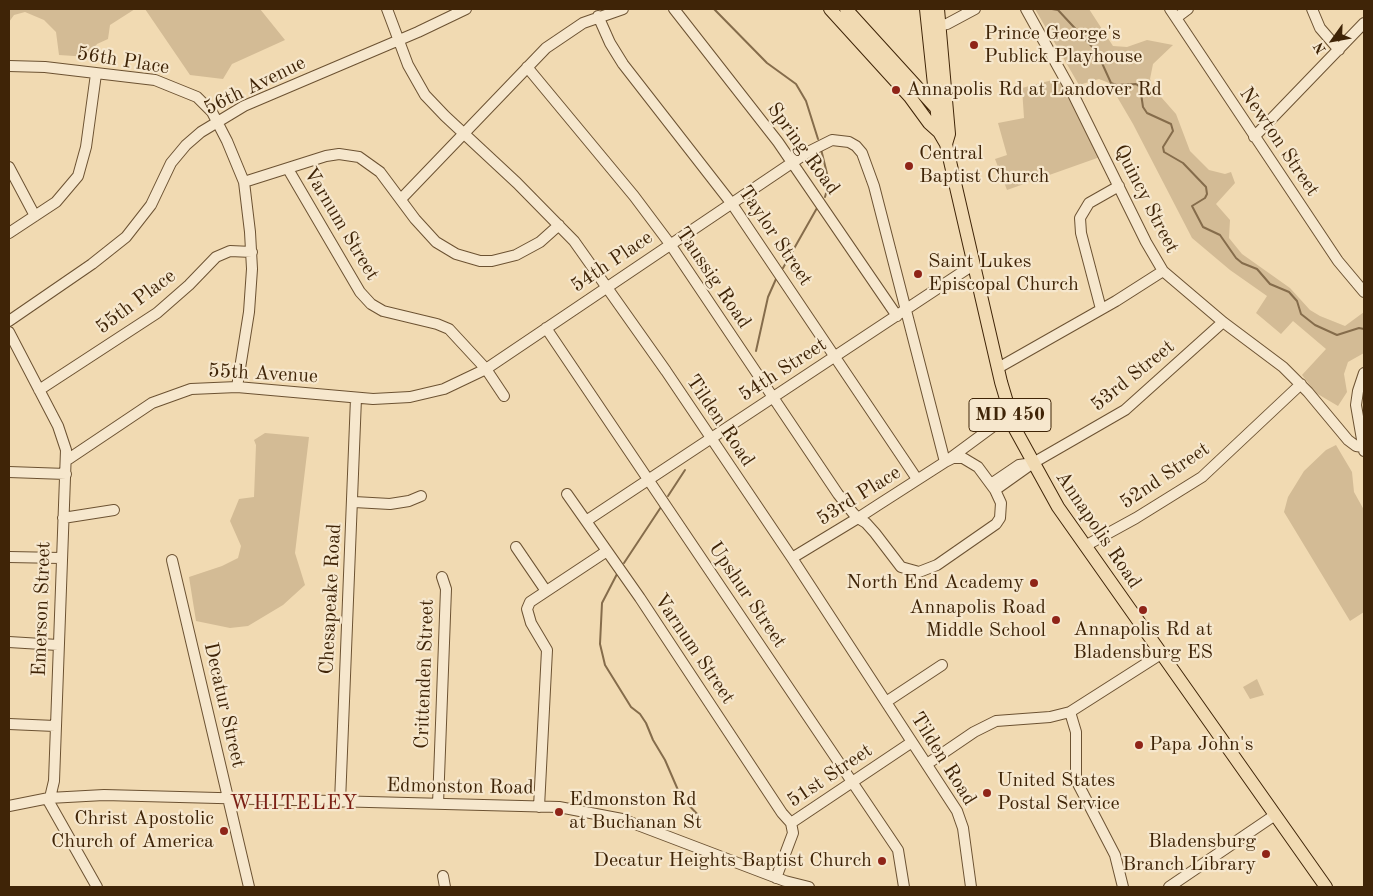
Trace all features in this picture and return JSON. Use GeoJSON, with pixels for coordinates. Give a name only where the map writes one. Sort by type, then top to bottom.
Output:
{"type":"FeatureCollection","features":[{"type":"Feature","properties":{"kind":"main road","name":"MD 450"},"geometry":{"type":"LineString","coordinates":[[830,9],[910,97],[929,123],[939,132],[946,144]]}},
{"type":"Feature","properties":{"kind":"main road"},"geometry":{"type":"LineString","coordinates":[[846,9],[942,116]]}},
{"type":"Feature","properties":{"kind":"main road"},"geometry":{"type":"LineString","coordinates":[[926,9],[933,27],[942,116],[939,132]]}},
{"type":"Feature","properties":{"kind":"main road"},"geometry":{"type":"LineString","coordinates":[[938,9],[933,27],[932,82],[942,116]]}},
{"type":"Feature","properties":{"kind":"main road"},"geometry":{"type":"LineString","coordinates":[[918,90],[932,82]]}},
{"type":"Feature","properties":{"kind":"main road","name":"MD 450"},"geometry":{"type":"LineString","coordinates":[[942,116],[949,134],[946,144]]}},
{"type":"Feature","properties":{"kind":"main road","name":"Annapolis Road"},"geometry":{"type":"LineString","coordinates":[[946,144],[973,265],[1010,414],[1033,464],[1045,487],[1085,546],[1326,887]]}},
{"type":"Feature","properties":{"kind":"street","name":"Tilden Road"},"geometry":{"type":"LineString","coordinates":[[387,9],[408,65],[425,95],[464,135],[559,225],[607,286],[792,558],[961,819],[971,887]]}},
{"type":"Feature","properties":{"kind":"street","name":"56th Avenue"},"geometry":{"type":"LineString","coordinates":[[9,321],[81,272],[126,237],[151,205],[168,169],[180,151],[217,122],[262,98],[400,41],[451,18],[466,9]]}},
{"type":"Feature","properties":{"kind":"street"},"geometry":{"type":"LineString","coordinates":[[402,199],[527,66],[560,38],[598,16],[623,9]]}},
{"type":"Feature","properties":{"kind":"street","name":"Spring Road"},"geometry":{"type":"LineString","coordinates":[[674,9],[793,163],[901,313]]}},
{"type":"Feature","properties":{"kind":"street"},"geometry":{"type":"LineString","coordinates":[[933,27],[976,9]]}},
{"type":"Feature","properties":{"kind":"street","name":"Quincy Street"},"geometry":{"type":"LineString","coordinates":[[1026,9],[1072,92],[1162,271],[1223,322],[1278,363],[1301,384],[1348,440],[1364,449]]}},
{"type":"Feature","properties":{"kind":"street","name":"Newton Street"},"geometry":{"type":"LineString","coordinates":[[1170,9],[1338,261],[1364,292]]}},
{"type":"Feature","properties":{"kind":"street"},"geometry":{"type":"LineString","coordinates":[[1176,18],[1188,9]]}},
{"type":"Feature","properties":{"kind":"street"},"geometry":{"type":"LineString","coordinates":[[1312,9],[1320,28],[1339,50]]}},
{"type":"Feature","properties":{"kind":"street","name":"Taylor Street"},"geometry":{"type":"LineString","coordinates":[[598,16],[610,44],[623,64],[732,204],[918,479]]}},
{"type":"Feature","properties":{"kind":"street"},"geometry":{"type":"LineString","coordinates":[[1254,137],[1364,23]]}},
{"type":"Feature","properties":{"kind":"street","name":"56th Place"},"geometry":{"type":"LineString","coordinates":[[9,66],[28,66],[155,80],[185,91],[205,104],[217,122]]}},
{"type":"Feature","properties":{"kind":"street","name":"Taussig Road"},"geometry":{"type":"LineString","coordinates":[[527,66],[612,167],[670,244],[838,494],[858,518],[875,533],[901,567],[919,572],[937,565],[996,524],[1001,510],[993,487]]}},
{"type":"Feature","properties":{"kind":"street"},"geometry":{"type":"LineString","coordinates":[[9,233],[63,195],[78,176],[86,147],[96,74]]}},
{"type":"Feature","properties":{"kind":"street"},"geometry":{"type":"LineString","coordinates":[[217,122],[244,182],[252,252],[248,320],[237,387]]}},
{"type":"Feature","properties":{"kind":"street","name":"54th Place"},"geometry":{"type":"LineString","coordinates":[[356,398],[388,399],[426,394],[457,383],[486,368],[820,144],[832,140],[840,140],[856,146],[862,153],[884,219],[901,313],[944,462]]}},
{"type":"Feature","properties":{"kind":"street"},"geometry":{"type":"LineString","coordinates":[[244,182],[339,154],[359,157],[380,172],[402,199],[424,232],[456,254],[480,261],[492,261],[516,255],[540,242],[559,225]]}},
{"type":"Feature","properties":{"kind":"street"},"geometry":{"type":"LineString","coordinates":[[9,167],[35,216]]}},
{"type":"Feature","properties":{"kind":"street","name":"Varnum Street"},"geometry":{"type":"LineString","coordinates":[[288,169],[349,276],[371,304],[398,316],[438,324],[448,329],[486,368],[504,396]]}},
{"type":"Feature","properties":{"kind":"street"},"geometry":{"type":"LineString","coordinates":[[1101,309],[1081,233],[1080,218],[1089,203],[1119,186]]}},
{"type":"Feature","properties":{"kind":"street","name":"55th Place"},"geometry":{"type":"LineString","coordinates":[[39,390],[157,313],[189,285],[216,257],[230,251],[252,252]]}},
{"type":"Feature","properties":{"kind":"street","name":"54th Street"},"geometry":{"type":"LineString","coordinates":[[586,521],[973,265]]}},
{"type":"Feature","properties":{"kind":"street"},"geometry":{"type":"LineString","coordinates":[[998,368],[1101,309],[1162,271]]}},
{"type":"Feature","properties":{"kind":"street","name":"53rd Street"},"geometry":{"type":"LineString","coordinates":[[993,487],[1125,410],[1223,322]]}},
{"type":"Feature","properties":{"kind":"street","name":"Upshur Street"},"geometry":{"type":"LineString","coordinates":[[546,328],[898,850],[904,887]]}},
{"type":"Feature","properties":{"kind":"street","name":"Emerson Street"},"geometry":{"type":"LineString","coordinates":[[9,332],[62,438],[67,460],[63,518],[54,781],[49,798]]}},
{"type":"Feature","properties":{"kind":"street"},"geometry":{"type":"LineString","coordinates":[[1364,373],[1356,405],[1364,449]]}},
{"type":"Feature","properties":{"kind":"street","name":"52nd Street"},"geometry":{"type":"LineString","coordinates":[[1085,546],[1136,518],[1202,477],[1301,384]]}},
{"type":"Feature","properties":{"kind":"street","name":"55th Avenue"},"geometry":{"type":"LineString","coordinates":[[67,460],[130,416],[165,397],[191,388],[237,387],[356,398]]}},
{"type":"Feature","properties":{"kind":"street","name":"Chesapeake Road"},"geometry":{"type":"LineString","coordinates":[[340,802],[354,502],[356,398]]}},
{"type":"Feature","properties":{"kind":"street","name":"53rd Place"},"geometry":{"type":"LineString","coordinates":[[792,558],[944,462],[1010,414]]}},
{"type":"Feature","properties":{"kind":"street","name":"53rd Place"},"geometry":{"type":"LineString","coordinates":[[944,462],[959,457],[968,460],[978,467],[993,487]]}},
{"type":"Feature","properties":{"kind":"street"},"geometry":{"type":"LineString","coordinates":[[9,472],[66,474]]}},
{"type":"Feature","properties":{"kind":"street","name":"Varnum Street"},"geometry":{"type":"LineString","coordinates":[[567,494],[782,814],[791,823]]}},
{"type":"Feature","properties":{"kind":"street"},"geometry":{"type":"LineString","coordinates":[[354,502],[390,504],[409,501],[421,496]]}},
{"type":"Feature","properties":{"kind":"street"},"geometry":{"type":"LineString","coordinates":[[63,518],[114,510]]}},
{"type":"Feature","properties":{"kind":"street"},"geometry":{"type":"LineString","coordinates":[[516,547],[544,592]]}},
{"type":"Feature","properties":{"kind":"street"},"geometry":{"type":"LineString","coordinates":[[539,807],[547,650],[531,623],[527,608],[530,602],[606,551]]}},
{"type":"Feature","properties":{"kind":"street"},"geometry":{"type":"LineString","coordinates":[[9,557],[62,558]]}},
{"type":"Feature","properties":{"kind":"street","name":"Decatur Street"},"geometry":{"type":"LineString","coordinates":[[172,560],[249,887]]}},
{"type":"Feature","properties":{"kind":"street","name":"Crittenden Street"},"geometry":{"type":"LineString","coordinates":[[438,804],[446,589],[442,577]]}},
{"type":"Feature","properties":{"kind":"street"},"geometry":{"type":"LineString","coordinates":[[9,642],[58,644]]}},
{"type":"Feature","properties":{"kind":"street"},"geometry":{"type":"LineString","coordinates":[[927,764],[974,732],[996,721],[1050,717],[1070,712],[1161,654]]}},
{"type":"Feature","properties":{"kind":"street"},"geometry":{"type":"LineString","coordinates":[[886,702],[942,665]]}},
{"type":"Feature","properties":{"kind":"street"},"geometry":{"type":"LineString","coordinates":[[1070,712],[1076,732],[1076,780],[1115,855],[1124,887]]}},
{"type":"Feature","properties":{"kind":"street"},"geometry":{"type":"LineString","coordinates":[[9,724],[55,726]]}},
{"type":"Feature","properties":{"kind":"street","name":"51st Street"},"geometry":{"type":"LineString","coordinates":[[776,878],[794,833],[791,823],[912,742]]}},
{"type":"Feature","properties":{"kind":"street","name":"Edmonston Road"},"geometry":{"type":"LineString","coordinates":[[9,806],[49,798],[104,795],[228,800],[539,807],[578,810],[622,819],[776,878],[809,887]]}},
{"type":"Feature","properties":{"kind":"street"},"geometry":{"type":"LineString","coordinates":[[49,798],[53,812],[97,887]]}},
{"type":"Feature","properties":{"kind":"street"},"geometry":{"type":"LineString","coordinates":[[1169,887],[1275,816]]}},
{"type":"Feature","properties":{"kind":"street"},"geometry":{"type":"LineString","coordinates":[[443,876],[445,887]]}},
{"type":"Feature","properties":{"kind":"shaded area"},"geometry":{"type":"Polygon","coordinates":[[[9,9],[135,9],[110,25],[108,39],[97,44],[89,57],[59,55],[56,32],[44,20],[25,12],[14,15],[9,22],[9,9]]]}},
{"type":"Feature","properties":{"kind":"shaded area"},"geometry":{"type":"Polygon","coordinates":[[[145,9],[260,9],[285,40],[232,64],[223,79],[190,75],[145,9]]]}},
{"type":"Feature","properties":{"kind":"shaded area"},"geometry":{"type":"Polygon","coordinates":[[[1035,9],[1089,9],[1113,46],[1127,47],[1147,40],[1173,45],[1153,64],[1150,79],[1154,89],[1176,114],[1190,151],[1209,170],[1225,174],[1231,172],[1235,183],[1216,204],[1230,220],[1229,238],[1242,254],[1290,288],[1310,310],[1320,316],[1345,326],[1364,312],[1364,353],[1348,362],[1344,374],[1347,392],[1338,406],[1316,393],[1302,375],[1326,349],[1293,321],[1281,334],[1256,313],[1267,296],[1230,270],[1192,238],[1133,124],[1109,83],[1099,79],[1079,85],[1035,9]]]}},
{"type":"Feature","properties":{"kind":"shaded area"},"geometry":{"type":"Polygon","coordinates":[[[1060,78],[1100,157],[1007,190],[995,159],[1007,155],[998,123],[1024,118],[1022,88],[1060,78]]]}},
{"type":"Feature","properties":{"kind":"shaded area"},"geometry":{"type":"Polygon","coordinates":[[[265,433],[309,437],[295,553],[305,585],[283,605],[248,626],[230,628],[196,621],[189,577],[222,566],[238,558],[241,546],[230,521],[239,499],[254,497],[256,445],[254,440],[265,433]]]}},
{"type":"Feature","properties":{"kind":"shaded area"},"geometry":{"type":"Polygon","coordinates":[[[1336,445],[1352,472],[1354,492],[1364,510],[1364,612],[1350,621],[1284,512],[1288,497],[1304,471],[1326,450],[1336,445]]]}},
{"type":"Feature","properties":{"kind":"shaded area"},"geometry":{"type":"Polygon","coordinates":[[[1257,679],[1264,695],[1250,699],[1243,687],[1257,679]]]}},
{"type":"Feature","properties":{"kind":"waterway"},"geometry":{"type":"LineString","coordinates":[[714,9],[767,63],[796,84],[806,101],[818,139]]}},
{"type":"Feature","properties":{"kind":"waterway"},"geometry":{"type":"LineString","coordinates":[[1052,9],[1058,10],[1097,52],[1111,83],[1116,85],[1136,84],[1140,87],[1143,107],[1147,113],[1171,124],[1173,131],[1163,147],[1164,152],[1183,163],[1206,187],[1207,194],[1205,198],[1192,206],[1203,227],[1220,235],[1236,258],[1242,263],[1257,269],[1270,284],[1289,292],[1297,301],[1301,314],[1315,325],[1337,335],[1359,328],[1364,329]]}},
{"type":"Feature","properties":{"kind":"waterway"},"geometry":{"type":"LineString","coordinates":[[821,149],[829,182],[825,197]]}},
{"type":"Feature","properties":{"kind":"waterway"},"geometry":{"type":"LineString","coordinates":[[783,268],[817,208]]}},
{"type":"Feature","properties":{"kind":"waterway"},"geometry":{"type":"LineString","coordinates":[[756,351],[768,297],[776,279]]}},
{"type":"Feature","properties":{"kind":"waterway"},"geometry":{"type":"LineString","coordinates":[[668,496],[685,470]]}},
{"type":"Feature","properties":{"kind":"waterway"},"geometry":{"type":"LineString","coordinates":[[624,563],[661,507]]}},
{"type":"Feature","properties":{"kind":"waterway"},"geometry":{"type":"LineString","coordinates":[[617,574],[602,603],[600,644],[605,665],[631,707],[640,714],[646,723],[681,797],[701,818]]}},
{"type":"Feature","properties":{"kind":"place","name":"Prince George's Publick Playhouse"},"geometry":{"type":"Point","coordinates":[974,45]}},
{"type":"Feature","properties":{"kind":"place","name":"Annapolis Rd at Landover Rd"},"geometry":{"type":"Point","coordinates":[896,90]}},
{"type":"Feature","properties":{"kind":"place","name":"Central Baptist Church"},"geometry":{"type":"Point","coordinates":[909,166]}},
{"type":"Feature","properties":{"kind":"place","name":"Saint Lukes Episcopal Church"},"geometry":{"type":"Point","coordinates":[918,274]}},
{"type":"Feature","properties":{"kind":"place","name":"North End Academy"},"geometry":{"type":"Point","coordinates":[1034,583]}},
{"type":"Feature","properties":{"kind":"place","name":"Annapolis Rd at Bladensburg ES"},"geometry":{"type":"Point","coordinates":[1143,610]}},
{"type":"Feature","properties":{"kind":"place","name":"Annapolis Road Middle School"},"geometry":{"type":"Point","coordinates":[1056,620]}},
{"type":"Feature","properties":{"kind":"place","name":"Papa John's"},"geometry":{"type":"Point","coordinates":[1139,745]}},
{"type":"Feature","properties":{"kind":"place","name":"United States Postal Service"},"geometry":{"type":"Point","coordinates":[987,793]}},
{"type":"Feature","properties":{"kind":"place","name":"Edmonston Rd at Buchanan St"},"geometry":{"type":"Point","coordinates":[559,812]}},
{"type":"Feature","properties":{"kind":"place","name":"Christ Apostolic Church of America"},"geometry":{"type":"Point","coordinates":[224,831]}},
{"type":"Feature","properties":{"kind":"place","name":"Bladensburg Branch Library"},"geometry":{"type":"Point","coordinates":[1266,854]}},
{"type":"Feature","properties":{"kind":"place","name":"Decatur Heights Baptist Church"},"geometry":{"type":"Point","coordinates":[882,861]}},
{"type":"Feature","properties":{"kind":"district","name":"WHITELEY"},"geometry":{"type":"Point","coordinates":[294,803]}}]}
